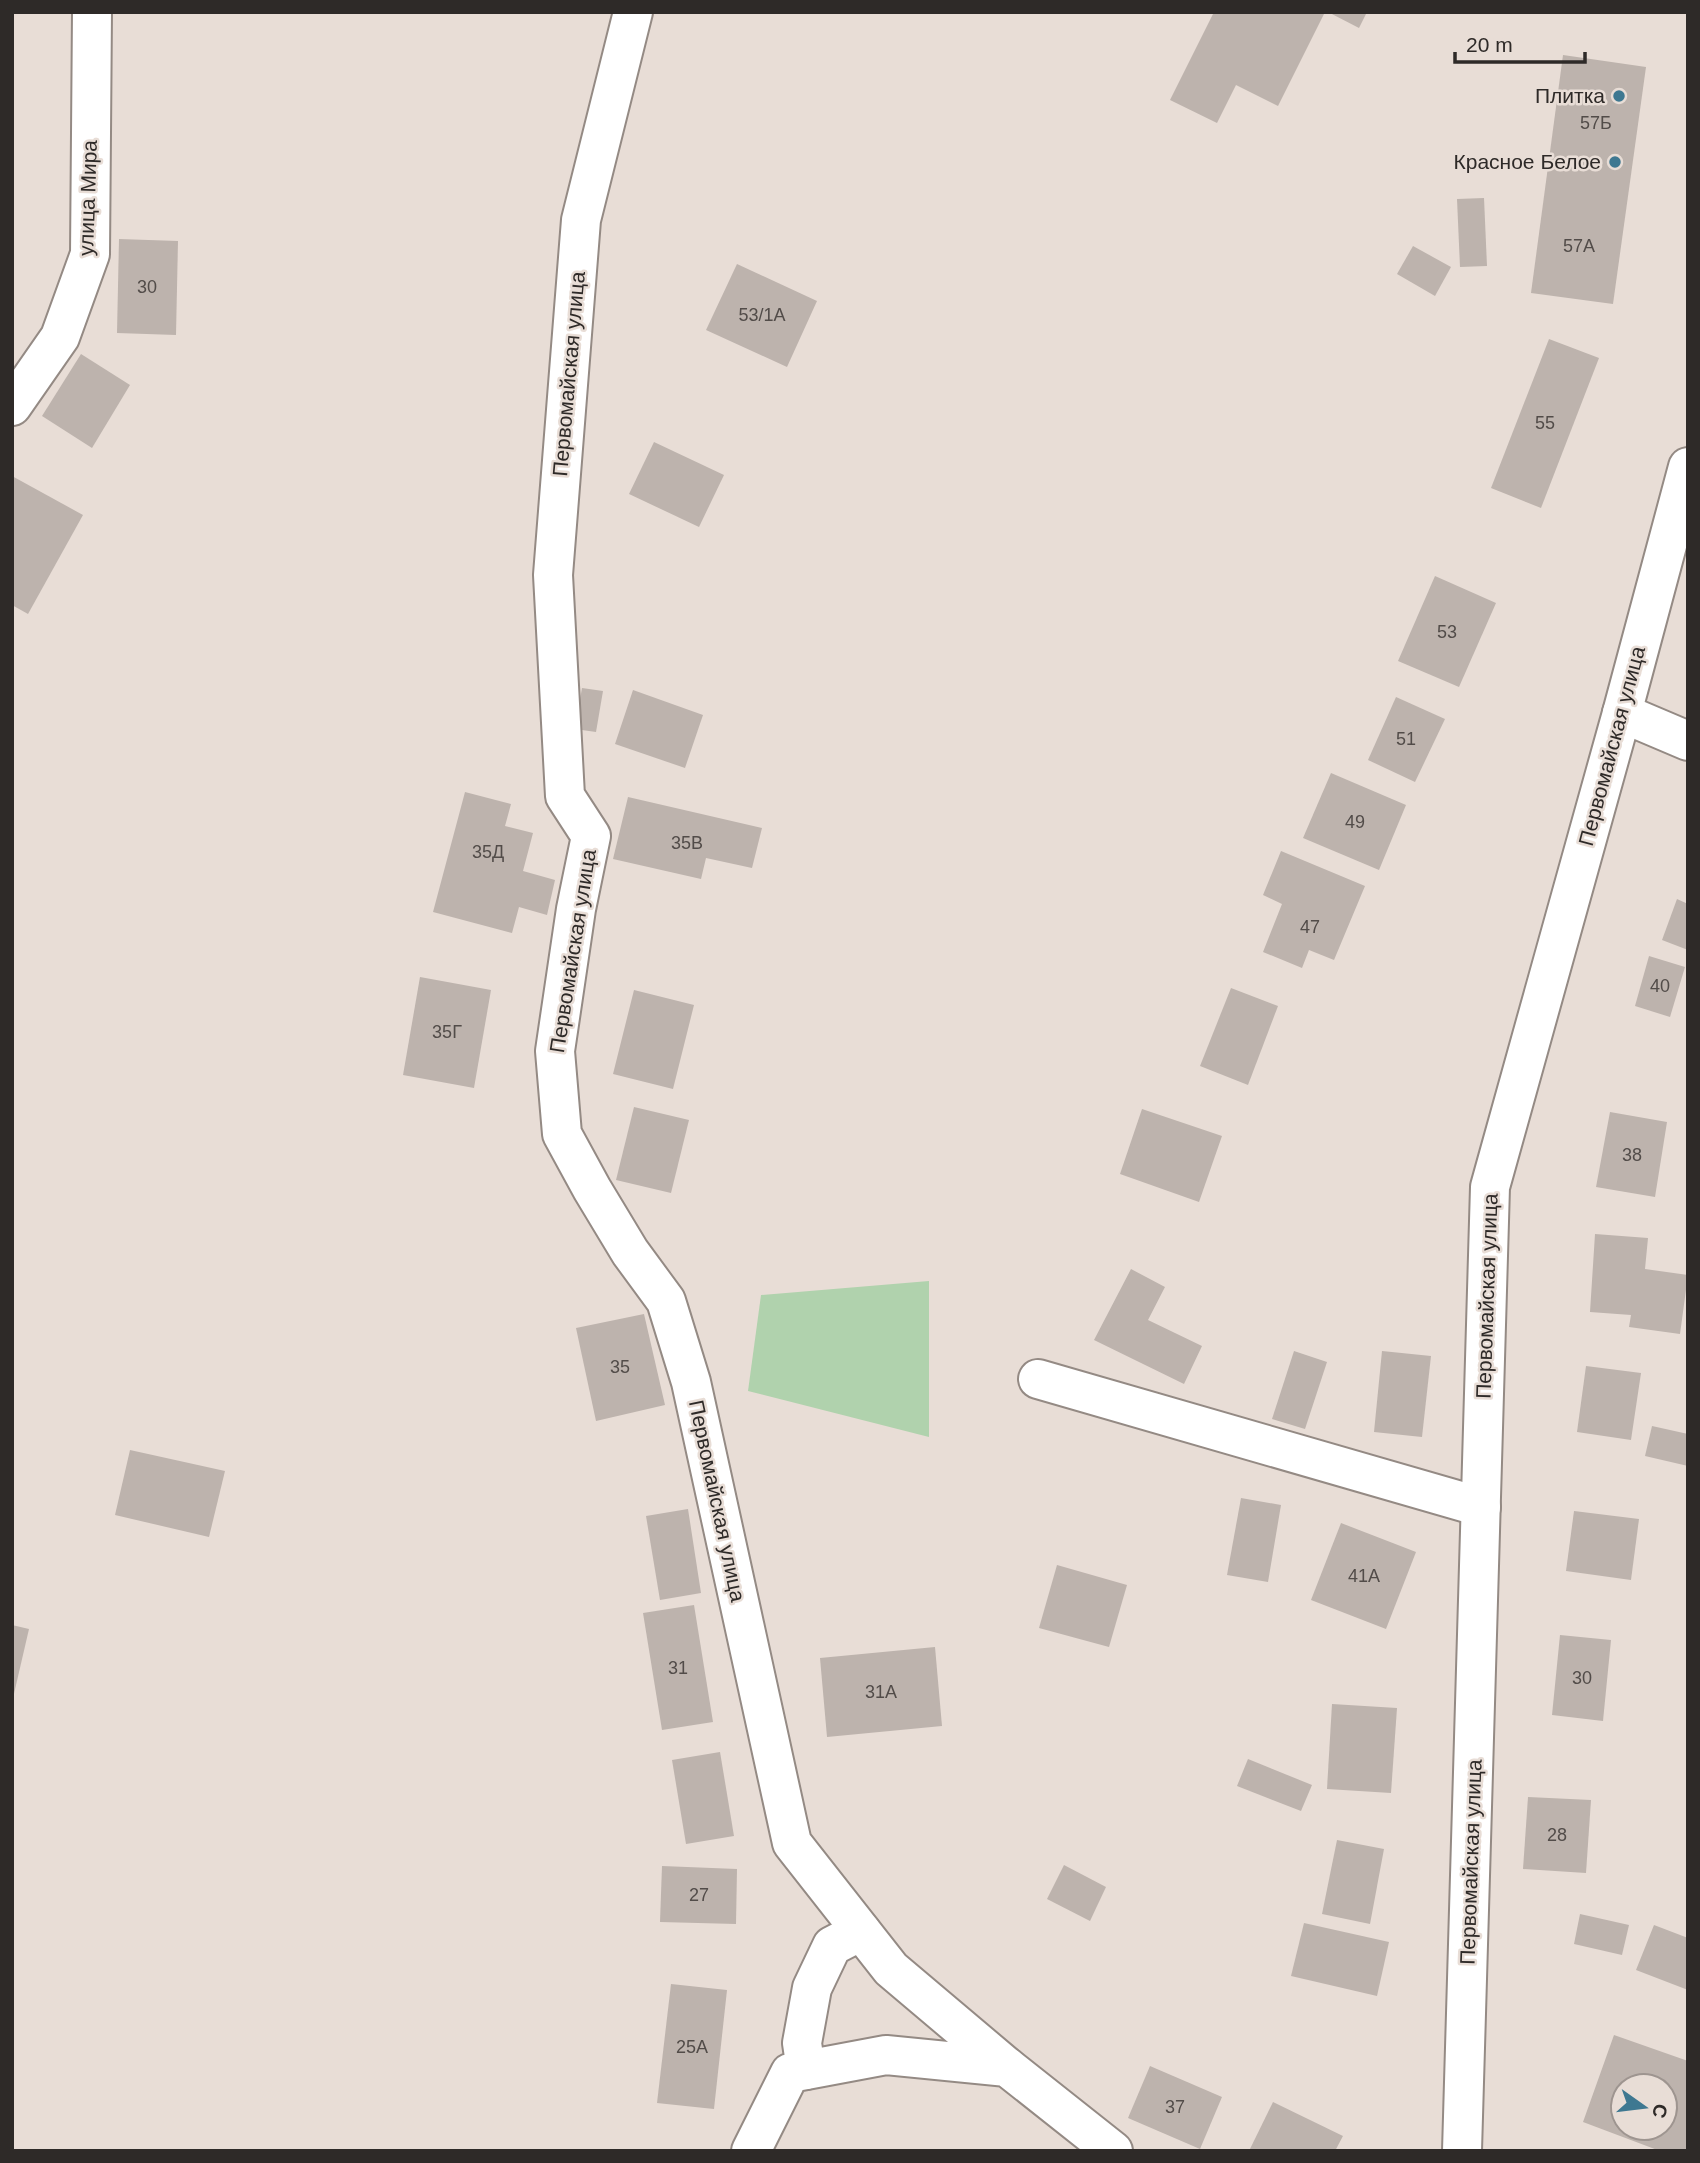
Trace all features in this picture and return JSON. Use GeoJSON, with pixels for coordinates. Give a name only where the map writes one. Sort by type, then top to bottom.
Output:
{"type":"FeatureCollection","features":[{"type":"Feature","properties":{"kind":"street","name":"улица Мира"},"geometry":{"type":"LineString","coordinates":[[12,405],[60,337],[90,254],[92,12]]}},
{"type":"Feature","properties":{"kind":"street","name":"Первомайская улица"},"geometry":{"type":"LineString","coordinates":[[633,12],[581,220],[553,575],[565,796],[591,836],[576,909],[555,1051],[562,1134],[630,1252],[666,1301],[691,1382],[792,1843],[891,1969],[1007,2067],[1113,2151]]}},
{"type":"Feature","properties":{"kind":"street","name":"Первомайская улица"},"geometry":{"type":"LineString","coordinates":[[1462,2151],[1490,1187],[1688,467]]}},
{"type":"Feature","properties":{"kind":"street"},"geometry":{"type":"LineString","coordinates":[[1622,713],[1688,741]]}},
{"type":"Feature","properties":{"kind":"street"},"geometry":{"type":"LineString","coordinates":[[1038,1379],[1480,1507]]}},
{"type":"Feature","properties":{"kind":"street"},"geometry":{"type":"LineString","coordinates":[[806,2070],[802,2043],[812,1988],[832,1946],[861,1931]]}},
{"type":"Feature","properties":{"kind":"street"},"geometry":{"type":"LineString","coordinates":[[751,2151],[789,2073],[886,2055],[1007,2067]]}},
{"type":"Feature","properties":{"kind":"green space"},"geometry":{"type":"Polygon","coordinates":[[[929,1281],[929,1437],[748,1391],[761,1295],[929,1281]]]}},
{"type":"Feature","properties":{"kind":"building"},"geometry":{"type":"Polygon","coordinates":[[[1214,12],[1325,12],[1278,106],[1236,85],[1217,123],[1170,100],[1214,12]]]}},
{"type":"Feature","properties":{"kind":"building"},"geometry":{"type":"Polygon","coordinates":[[[1328,12],[1367,12],[1359,28],[1328,12]]]}},
{"type":"Feature","properties":{"kind":"building"},"geometry":{"type":"Polygon","coordinates":[[[1563,55],[1646,67],[1613,304],[1531,293],[1563,55]]]}},
{"type":"Feature","properties":{"kind":"building"},"geometry":{"type":"Polygon","coordinates":[[[1484,198],[1487,266],[1460,267],[1457,199],[1484,198]]]}},
{"type":"Feature","properties":{"kind":"building"},"geometry":{"type":"Polygon","coordinates":[[[119,239],[178,241],[176,335],[117,333],[119,239]]]}},
{"type":"Feature","properties":{"kind":"building"},"geometry":{"type":"Polygon","coordinates":[[[1413,246],[1451,267],[1435,296],[1397,274],[1413,246]]]}},
{"type":"Feature","properties":{"kind":"building"},"geometry":{"type":"Polygon","coordinates":[[[737,264],[817,301],[787,367],[706,330],[737,264]]]}},
{"type":"Feature","properties":{"kind":"building"},"geometry":{"type":"Polygon","coordinates":[[[1549,339],[1599,358],[1541,508],[1491,488],[1549,339]]]}},
{"type":"Feature","properties":{"kind":"building"},"geometry":{"type":"Polygon","coordinates":[[[81,354],[130,385],[92,448],[42,416],[81,354]]]}},
{"type":"Feature","properties":{"kind":"building"},"geometry":{"type":"Polygon","coordinates":[[[654,442],[724,475],[699,527],[629,494],[654,442]]]}},
{"type":"Feature","properties":{"kind":"building"},"geometry":{"type":"Polygon","coordinates":[[[12,476],[83,515],[28,614],[12,605],[12,476]]]}},
{"type":"Feature","properties":{"kind":"building"},"geometry":{"type":"Polygon","coordinates":[[[1435,576],[1496,603],[1459,687],[1398,661],[1435,576]]]}},
{"type":"Feature","properties":{"kind":"building"},"geometry":{"type":"Polygon","coordinates":[[[582,688],[603,691],[596,732],[575,729],[582,688]]]}},
{"type":"Feature","properties":{"kind":"building"},"geometry":{"type":"Polygon","coordinates":[[[633,690],[703,715],[685,768],[615,744],[633,690]]]}},
{"type":"Feature","properties":{"kind":"building"},"geometry":{"type":"Polygon","coordinates":[[[1396,697],[1445,719],[1415,782],[1368,760],[1396,697]]]}},
{"type":"Feature","properties":{"kind":"building"},"geometry":{"type":"Polygon","coordinates":[[[1331,773],[1406,805],[1379,870],[1303,838],[1331,773]]]}},
{"type":"Feature","properties":{"kind":"building"},"geometry":{"type":"Polygon","coordinates":[[[465,792],[511,804],[505,826],[533,833],[523,871],[555,880],[547,915],[519,907],[512,933],[433,912],[465,792]]]}},
{"type":"Feature","properties":{"kind":"building"},"geometry":{"type":"Polygon","coordinates":[[[628,797],[762,828],[752,868],[706,858],[701,879],[613,859],[628,797]]]}},
{"type":"Feature","properties":{"kind":"building"},"geometry":{"type":"Polygon","coordinates":[[[1281,851],[1365,886],[1334,960],[1309,950],[1302,968],[1263,952],[1282,904],[1263,895],[1281,851]]]}},
{"type":"Feature","properties":{"kind":"building"},"geometry":{"type":"Polygon","coordinates":[[[1677,899],[1688,904],[1688,950],[1662,940],[1677,899]]]}},
{"type":"Feature","properties":{"kind":"building"},"geometry":{"type":"Polygon","coordinates":[[[1649,956],[1685,967],[1670,1017],[1635,1006],[1649,956]]]}},
{"type":"Feature","properties":{"kind":"building"},"geometry":{"type":"Polygon","coordinates":[[[420,977],[491,990],[474,1088],[403,1075],[420,977]]]}},
{"type":"Feature","properties":{"kind":"building"},"geometry":{"type":"Polygon","coordinates":[[[1231,988],[1278,1006],[1248,1085],[1200,1066],[1231,988]]]}},
{"type":"Feature","properties":{"kind":"building"},"geometry":{"type":"Polygon","coordinates":[[[634,990],[694,1005],[673,1089],[613,1074],[634,990]]]}},
{"type":"Feature","properties":{"kind":"building"},"geometry":{"type":"Polygon","coordinates":[[[634,1107],[689,1120],[671,1193],[616,1180],[634,1107]]]}},
{"type":"Feature","properties":{"kind":"building"},"geometry":{"type":"Polygon","coordinates":[[[1142,1109],[1222,1136],[1199,1202],[1120,1174],[1142,1109]]]}},
{"type":"Feature","properties":{"kind":"building"},"geometry":{"type":"Polygon","coordinates":[[[1610,1112],[1667,1122],[1655,1197],[1596,1187],[1610,1112]]]}},
{"type":"Feature","properties":{"kind":"building"},"geometry":{"type":"Polygon","coordinates":[[[1595,1234],[1648,1238],[1645,1269],[1688,1275],[1680,1334],[1629,1327],[1631,1315],[1590,1312],[1595,1234]]]}},
{"type":"Feature","properties":{"kind":"building"},"geometry":{"type":"Polygon","coordinates":[[[1131,1269],[1165,1287],[1148,1320],[1202,1346],[1184,1384],[1094,1340],[1131,1269]]]}},
{"type":"Feature","properties":{"kind":"building"},"geometry":{"type":"Polygon","coordinates":[[[644,1314],[665,1405],[596,1421],[576,1328],[644,1314]]]}},
{"type":"Feature","properties":{"kind":"building"},"geometry":{"type":"Polygon","coordinates":[[[1294,1351],[1327,1362],[1305,1429],[1272,1419],[1294,1351]]]}},
{"type":"Feature","properties":{"kind":"building"},"geometry":{"type":"Polygon","coordinates":[[[1382,1351],[1431,1356],[1422,1437],[1374,1432],[1382,1351]]]}},
{"type":"Feature","properties":{"kind":"building"},"geometry":{"type":"Polygon","coordinates":[[[1586,1366],[1641,1373],[1631,1440],[1577,1432],[1586,1366]]]}},
{"type":"Feature","properties":{"kind":"building"},"geometry":{"type":"Polygon","coordinates":[[[1652,1426],[1688,1434],[1688,1466],[1645,1456],[1652,1426]]]}},
{"type":"Feature","properties":{"kind":"building"},"geometry":{"type":"Polygon","coordinates":[[[130,1450],[225,1471],[209,1537],[115,1515],[130,1450]]]}},
{"type":"Feature","properties":{"kind":"building"},"geometry":{"type":"Polygon","coordinates":[[[1241,1498],[1281,1505],[1268,1582],[1227,1575],[1241,1498]]]}},
{"type":"Feature","properties":{"kind":"building"},"geometry":{"type":"Polygon","coordinates":[[[688,1509],[701,1593],[660,1600],[646,1516],[688,1509]]]}},
{"type":"Feature","properties":{"kind":"building"},"geometry":{"type":"Polygon","coordinates":[[[1574,1511],[1639,1519],[1631,1580],[1566,1571],[1574,1511]]]}},
{"type":"Feature","properties":{"kind":"building"},"geometry":{"type":"Polygon","coordinates":[[[1341,1523],[1416,1552],[1386,1629],[1311,1600],[1341,1523]]]}},
{"type":"Feature","properties":{"kind":"building"},"geometry":{"type":"Polygon","coordinates":[[[1057,1565],[1127,1585],[1109,1647],[1039,1628],[1057,1565]]]}},
{"type":"Feature","properties":{"kind":"building"},"geometry":{"type":"Polygon","coordinates":[[[694,1605],[713,1722],[662,1730],[643,1613],[694,1605]]]}},
{"type":"Feature","properties":{"kind":"building"},"geometry":{"type":"Polygon","coordinates":[[[12,1625],[29,1629],[13,1698],[12,1698],[12,1625]]]}},
{"type":"Feature","properties":{"kind":"building"},"geometry":{"type":"Polygon","coordinates":[[[1560,1635],[1611,1640],[1603,1721],[1552,1715],[1560,1635]]]}},
{"type":"Feature","properties":{"kind":"building"},"geometry":{"type":"Polygon","coordinates":[[[935,1647],[942,1726],[827,1737],[820,1658],[935,1647]]]}},
{"type":"Feature","properties":{"kind":"building"},"geometry":{"type":"Polygon","coordinates":[[[1332,1704],[1397,1708],[1391,1793],[1327,1789],[1332,1704]]]}},
{"type":"Feature","properties":{"kind":"building"},"geometry":{"type":"Polygon","coordinates":[[[720,1752],[734,1836],[686,1844],[672,1760],[720,1752]]]}},
{"type":"Feature","properties":{"kind":"building"},"geometry":{"type":"Polygon","coordinates":[[[1248,1759],[1312,1785],[1301,1811],[1237,1786],[1248,1759]]]}},
{"type":"Feature","properties":{"kind":"building"},"geometry":{"type":"Polygon","coordinates":[[[1528,1797],[1591,1800],[1586,1873],[1523,1869],[1528,1797]]]}},
{"type":"Feature","properties":{"kind":"building"},"geometry":{"type":"Polygon","coordinates":[[[1337,1840],[1384,1849],[1370,1924],[1322,1914],[1337,1840]]]}},
{"type":"Feature","properties":{"kind":"building"},"geometry":{"type":"Polygon","coordinates":[[[1064,1865],[1106,1887],[1090,1921],[1047,1899],[1064,1865]]]}},
{"type":"Feature","properties":{"kind":"building"},"geometry":{"type":"Polygon","coordinates":[[[662,1866],[737,1869],[736,1924],[660,1922],[662,1866]]]}},
{"type":"Feature","properties":{"kind":"building"},"geometry":{"type":"Polygon","coordinates":[[[1580,1914],[1629,1925],[1622,1955],[1574,1944],[1580,1914]]]}},
{"type":"Feature","properties":{"kind":"building"},"geometry":{"type":"Polygon","coordinates":[[[1304,1923],[1389,1942],[1377,1996],[1291,1976],[1304,1923]]]}},
{"type":"Feature","properties":{"kind":"building"},"geometry":{"type":"Polygon","coordinates":[[[1654,1925],[1688,1938],[1688,1990],[1636,1970],[1654,1925]]]}},
{"type":"Feature","properties":{"kind":"building"},"geometry":{"type":"Polygon","coordinates":[[[671,1984],[727,1990],[714,2109],[657,2103],[671,1984]]]}},
{"type":"Feature","properties":{"kind":"building"},"geometry":{"type":"Polygon","coordinates":[[[1614,2035],[1688,2061],[1688,2144],[1685,2151],[1660,2151],[1636,2142],[1679,2142],[1679,2072],[1609,2072],[1609,2132],[1583,2122],[1614,2035]]]}},
{"type":"Feature","properties":{"kind":"building"},"geometry":{"type":"Polygon","coordinates":[[[1150,2066],[1222,2097],[1200,2149],[1128,2118],[1150,2066]]]}},
{"type":"Feature","properties":{"kind":"building"},"geometry":{"type":"Polygon","coordinates":[[[1273,2102],[1343,2136],[1335,2151],[1249,2151],[1273,2102]]]}},
{"type":"Feature","properties":{"kind":"place","name":"Плитка"},"geometry":{"type":"Point","coordinates":[1619,96]}},
{"type":"Feature","properties":{"kind":"place","name":"Красное Белое"},"geometry":{"type":"Point","coordinates":[1615,162]}}]}
